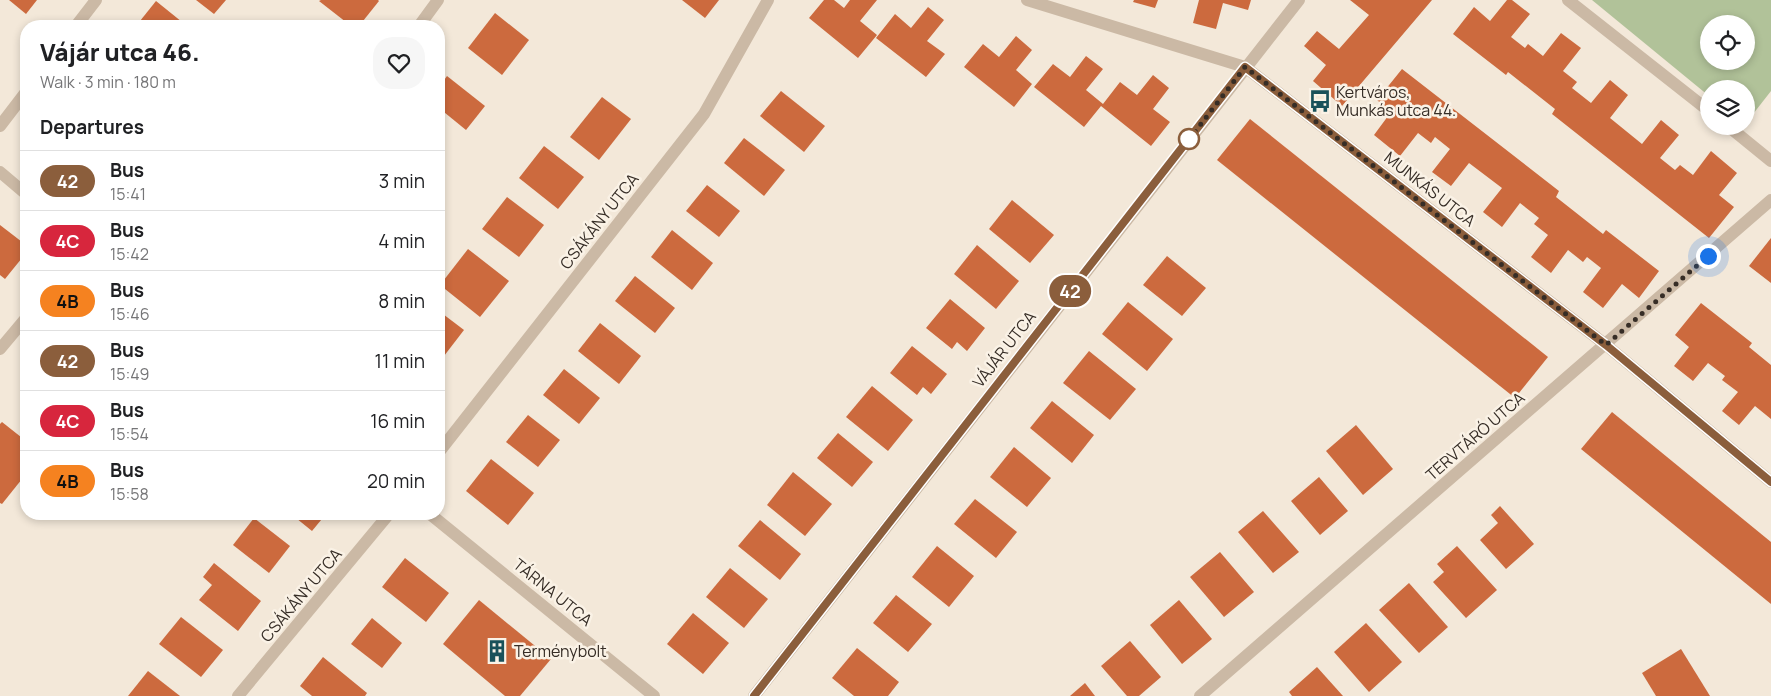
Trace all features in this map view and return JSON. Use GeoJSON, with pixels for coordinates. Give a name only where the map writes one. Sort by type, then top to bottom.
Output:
{"type":"FeatureCollection","features":[{"type":"Feature","properties":{"kind":"street"},"geometry":{"type":"LineString","coordinates":[[81,20],[96,0]]}},
{"type":"Feature","properties":{"kind":"street"},"geometry":{"type":"LineString","coordinates":[[424,20],[438,0]]}},
{"type":"Feature","properties":{"kind":"street","name":"CSÁKÁNY UTCA"},"geometry":{"type":"LineString","coordinates":[[445,444],[704,114],[768,0]]}},
{"type":"Feature","properties":{"kind":"street","name":"MUNKÁS UTCA"},"geometry":{"type":"LineString","coordinates":[[1027,0],[1245,67],[1606,345],[1771,482]]}},
{"type":"Feature","properties":{"kind":"street","name":"VÁJÁR UTCA"},"geometry":{"type":"LineString","coordinates":[[754,696],[1299,0]]}},
{"type":"Feature","properties":{"kind":"street"},"geometry":{"type":"LineString","coordinates":[[1568,0],[1700,103]]}},
{"type":"Feature","properties":{"kind":"street"},"geometry":{"type":"LineString","coordinates":[[0,126],[20,100]]}},
{"type":"Feature","properties":{"kind":"street"},"geometry":{"type":"LineString","coordinates":[[1739,135],[1771,161]]}},
{"type":"Feature","properties":{"kind":"street"},"geometry":{"type":"LineString","coordinates":[[0,172],[20,189]]}},
{"type":"Feature","properties":{"kind":"street","name":"TERVTÁRÓ UTCA"},"geometry":{"type":"LineString","coordinates":[[1200,696],[1771,200]]}},
{"type":"Feature","properties":{"kind":"street"},"geometry":{"type":"LineString","coordinates":[[0,349],[20,325]]}},
{"type":"Feature","properties":{"kind":"street","name":"CSÁKÁNY UTCA"},"geometry":{"type":"LineString","coordinates":[[238,696],[384,520]]}},
{"type":"Feature","properties":{"kind":"street","name":"TÁRNA UTCA"},"geometry":{"type":"LineString","coordinates":[[437,520],[654,696]]}},
{"type":"Feature","properties":{"kind":"green space"},"geometry":{"type":"Polygon","coordinates":[[[1592,0],[1771,0],[1771,91],[1755,111],[1755,80],[1700,80],[1700,89],[1592,0]]]}},
{"type":"Feature","properties":{"kind":"building"},"geometry":{"type":"Polygon","coordinates":[[[9,0],[37,0],[26,14],[9,0]]]}},
{"type":"Feature","properties":{"kind":"building"},"geometry":{"type":"Polygon","coordinates":[[[196,0],[226,0],[214,14],[196,0]]]}},
{"type":"Feature","properties":{"kind":"building"},"geometry":{"type":"Polygon","coordinates":[[[682,0],[719,0],[705,18],[682,0]]]}},
{"type":"Feature","properties":{"kind":"building"},"geometry":{"type":"Polygon","coordinates":[[[824,0],[834,0],[844,8],[850,0],[877,0],[860,21],[877,35],[858,58],[809,18],[824,0]]]}},
{"type":"Feature","properties":{"kind":"building"},"geometry":{"type":"Polygon","coordinates":[[[1134,0],[1158,0],[1155,8],[1133,2],[1134,0]]]}},
{"type":"Feature","properties":{"kind":"building"},"geometry":{"type":"Polygon","coordinates":[[[1199,0],[1251,0],[1248,10],[1223,3],[1216,29],[1193,23],[1199,0]]]}},
{"type":"Feature","properties":{"kind":"building"},"geometry":{"type":"Polygon","coordinates":[[[1350,0],[1432,0],[1342,106],[1313,81],[1326,65],[1304,46],[1317,31],[1339,49],[1369,15],[1350,0]]]}},
{"type":"Feature","properties":{"kind":"building"},"geometry":{"type":"Polygon","coordinates":[[[1507,0],[1512,0],[1530,14],[1511,37],[1525,48],[1528,44],[1543,56],[1561,33],[1581,48],[1563,71],[1577,82],[1572,88],[1591,103],[1610,80],[1628,95],[1610,118],[1642,144],[1661,120],[1679,135],[1660,158],[1675,170],[1680,165],[1693,175],[1711,151],[1737,173],[1719,195],[1734,207],[1709,238],[1552,114],[1555,109],[1508,72],[1506,75],[1453,34],[1474,7],[1490,21],[1507,0]]]}},
{"type":"Feature","properties":{"kind":"building"},"geometry":{"type":"Polygon","coordinates":[[[156,1],[180,20],[141,20],[156,1]]]}},
{"type":"Feature","properties":{"kind":"building"},"geometry":{"type":"Polygon","coordinates":[[[319,1],[379,1],[364,20],[343,20],[319,1]]]}},
{"type":"Feature","properties":{"kind":"building"},"geometry":{"type":"Polygon","coordinates":[[[928,7],[944,20],[927,41],[945,54],[926,77],[876,38],[895,14],[911,28],[928,7]]]}},
{"type":"Feature","properties":{"kind":"building"},"geometry":{"type":"Polygon","coordinates":[[[495,13],[529,40],[502,75],[468,48],[495,13]]]}},
{"type":"Feature","properties":{"kind":"building"},"geometry":{"type":"Polygon","coordinates":[[[1016,36],[1032,50],[1016,70],[1032,84],[1014,107],[964,67],[983,44],[999,57],[1016,36]]]}},
{"type":"Feature","properties":{"kind":"building"},"geometry":{"type":"Polygon","coordinates":[[[1086,56],[1103,69],[1086,90],[1103,104],[1120,82],[1137,95],[1153,75],[1169,88],[1153,109],[1170,122],[1151,146],[1101,106],[1084,127],[1034,87],[1053,64],[1070,77],[1086,56]]]}},
{"type":"Feature","properties":{"kind":"building"},"geometry":{"type":"Polygon","coordinates":[[[1402,69],[1559,191],[1556,197],[1603,234],[1606,230],[1659,271],[1639,298],[1622,284],[1603,308],[1583,292],[1601,268],[1587,257],[1583,262],[1568,250],[1551,273],[1531,257],[1548,235],[1534,224],[1539,218],[1520,203],[1502,227],[1483,212],[1502,188],[1469,163],[1451,186],[1432,172],[1450,149],[1435,137],[1431,143],[1418,133],[1400,156],[1374,135],[1391,112],[1377,100],[1402,69]]]}},
{"type":"Feature","properties":{"kind":"building"},"geometry":{"type":"Polygon","coordinates":[[[447,76],[485,106],[466,130],[445,113],[445,79],[447,76]]]}},
{"type":"Feature","properties":{"kind":"building"},"geometry":{"type":"Polygon","coordinates":[[[781,91],[825,126],[804,152],[760,116],[781,91]]]}},
{"type":"Feature","properties":{"kind":"building"},"geometry":{"type":"Polygon","coordinates":[[[602,97],[631,119],[599,160],[570,137],[602,97]]]}},
{"type":"Feature","properties":{"kind":"building"},"geometry":{"type":"Polygon","coordinates":[[[1250,119],[1548,357],[1515,398],[1217,160],[1250,119]]]}},
{"type":"Feature","properties":{"kind":"building"},"geometry":{"type":"Polygon","coordinates":[[[744,138],[785,170],[764,196],[724,163],[744,138]]]}},
{"type":"Feature","properties":{"kind":"building"},"geometry":{"type":"Polygon","coordinates":[[[544,146],[584,177],[558,209],[519,178],[544,146]]]}},
{"type":"Feature","properties":{"kind":"building"},"geometry":{"type":"Polygon","coordinates":[[[707,185],[740,211],[719,237],[686,211],[707,185]]]}},
{"type":"Feature","properties":{"kind":"building"},"geometry":{"type":"Polygon","coordinates":[[[507,197],[544,225],[519,257],[482,229],[507,197]]]}},
{"type":"Feature","properties":{"kind":"building"},"geometry":{"type":"Polygon","coordinates":[[[1012,200],[1054,235],[1030,263],[989,229],[1012,200]]]}},
{"type":"Feature","properties":{"kind":"building"},"geometry":{"type":"Polygon","coordinates":[[[0,225],[20,240],[20,260],[5,279],[0,275],[0,225]]]}},
{"type":"Feature","properties":{"kind":"building"},"geometry":{"type":"Polygon","coordinates":[[[672,230],[713,263],[692,290],[651,257],[672,230]]]}},
{"type":"Feature","properties":{"kind":"building"},"geometry":{"type":"Polygon","coordinates":[[[1771,238],[1771,283],[1749,266],[1771,238]]]}},
{"type":"Feature","properties":{"kind":"building"},"geometry":{"type":"Polygon","coordinates":[[[977,245],[1019,281],[996,309],[954,274],[977,245]]]}},
{"type":"Feature","properties":{"kind":"building"},"geometry":{"type":"Polygon","coordinates":[[[468,249],[509,281],[480,317],[445,289],[445,279],[468,249]]]}},
{"type":"Feature","properties":{"kind":"building"},"geometry":{"type":"Polygon","coordinates":[[[1167,256],[1206,288],[1182,316],[1143,285],[1167,256]]]}},
{"type":"Feature","properties":{"kind":"building"},"geometry":{"type":"Polygon","coordinates":[[[635,276],[675,308],[655,333],[615,301],[635,276]]]}},
{"type":"Feature","properties":{"kind":"building"},"geometry":{"type":"Polygon","coordinates":[[[950,299],[985,328],[967,351],[957,342],[952,349],[926,328],[950,299]]]}},
{"type":"Feature","properties":{"kind":"building"},"geometry":{"type":"Polygon","coordinates":[[[1128,302],[1173,339],[1147,371],[1102,334],[1128,302]]]}},
{"type":"Feature","properties":{"kind":"building"},"geometry":{"type":"Polygon","coordinates":[[[1701,303],[1752,343],[1749,347],[1771,365],[1771,419],[1755,406],[1739,425],[1722,411],[1738,392],[1722,380],[1725,376],[1708,363],[1693,381],[1674,366],[1689,347],[1675,335],[1701,303]]]}},
{"type":"Feature","properties":{"kind":"building"},"geometry":{"type":"Polygon","coordinates":[[[445,316],[464,330],[445,355],[445,316]]]}},
{"type":"Feature","properties":{"kind":"building"},"geometry":{"type":"Polygon","coordinates":[[[600,323],[641,356],[619,384],[578,351],[600,323]]]}},
{"type":"Feature","properties":{"kind":"building"},"geometry":{"type":"Polygon","coordinates":[[[912,346],[947,374],[931,394],[923,387],[917,395],[890,373],[912,346]]]}},
{"type":"Feature","properties":{"kind":"building"},"geometry":{"type":"Polygon","coordinates":[[[1089,351],[1136,389],[1110,420],[1063,383],[1089,351]]]}},
{"type":"Feature","properties":{"kind":"building"},"geometry":{"type":"Polygon","coordinates":[[[564,369],[600,398],[579,424],[543,395],[564,369]]]}},
{"type":"Feature","properties":{"kind":"building"},"geometry":{"type":"Polygon","coordinates":[[[872,386],[913,420],[888,451],[846,417],[872,386]]]}},
{"type":"Feature","properties":{"kind":"building"},"geometry":{"type":"Polygon","coordinates":[[[1052,401],[1094,435],[1072,463],[1030,428],[1052,401]]]}},
{"type":"Feature","properties":{"kind":"building"},"geometry":{"type":"Polygon","coordinates":[[[1612,412],[1771,542],[1771,604],[1581,449],[1612,412]]]}},
{"type":"Feature","properties":{"kind":"building"},"geometry":{"type":"Polygon","coordinates":[[[528,415],[560,440],[538,467],[506,442],[528,415]]]}},
{"type":"Feature","properties":{"kind":"building"},"geometry":{"type":"Polygon","coordinates":[[[2,422],[20,436],[20,482],[2,504],[0,503],[0,424],[2,422]]]}},
{"type":"Feature","properties":{"kind":"building"},"geometry":{"type":"Polygon","coordinates":[[[1356,425],[1393,469],[1363,495],[1326,451],[1356,425]]]}},
{"type":"Feature","properties":{"kind":"building"},"geometry":{"type":"Polygon","coordinates":[[[838,433],[873,462],[852,487],[817,458],[838,433]]]}},
{"type":"Feature","properties":{"kind":"building"},"geometry":{"type":"Polygon","coordinates":[[[1014,447],[1051,478],[1027,507],[990,477],[1014,447]]]}},
{"type":"Feature","properties":{"kind":"building"},"geometry":{"type":"Polygon","coordinates":[[[491,459],[534,493],[508,525],[466,491],[491,459]]]}},
{"type":"Feature","properties":{"kind":"building"},"geometry":{"type":"Polygon","coordinates":[[[793,472],[832,504],[805,536],[767,505],[793,472]]]}},
{"type":"Feature","properties":{"kind":"building"},"geometry":{"type":"Polygon","coordinates":[[[1319,477],[1348,511],[1320,535],[1291,501],[1319,477]]]}},
{"type":"Feature","properties":{"kind":"building"},"geometry":{"type":"Polygon","coordinates":[[[975,499],[1017,532],[996,558],[954,524],[975,499]]]}},
{"type":"Feature","properties":{"kind":"building"},"geometry":{"type":"Polygon","coordinates":[[[1500,506],[1534,544],[1506,569],[1480,540],[1498,523],[1491,515],[1500,506]]]}},
{"type":"Feature","properties":{"kind":"building"},"geometry":{"type":"Polygon","coordinates":[[[1263,511],[1299,552],[1273,573],[1238,532],[1263,511]]]}},
{"type":"Feature","properties":{"kind":"building"},"geometry":{"type":"Polygon","coordinates":[[[252,520],[257,520],[290,546],[269,573],[233,545],[252,520]]]}},
{"type":"Feature","properties":{"kind":"building"},"geometry":{"type":"Polygon","coordinates":[[[298,520],[321,520],[312,531],[298,520]]]}},
{"type":"Feature","properties":{"kind":"building"},"geometry":{"type":"Polygon","coordinates":[[[760,520],[801,554],[780,580],[738,546],[760,520]]]}},
{"type":"Feature","properties":{"kind":"building"},"geometry":{"type":"Polygon","coordinates":[[[937,546],[974,576],[949,607],[912,577],[937,546]]]}},
{"type":"Feature","properties":{"kind":"building"},"geometry":{"type":"Polygon","coordinates":[[[1457,546],[1497,590],[1466,618],[1433,582],[1444,572],[1437,564],[1457,546]]]}},
{"type":"Feature","properties":{"kind":"building"},"geometry":{"type":"Polygon","coordinates":[[[1220,552],[1254,592],[1224,617],[1190,577],[1220,552]]]}},
{"type":"Feature","properties":{"kind":"building"},"geometry":{"type":"Polygon","coordinates":[[[405,558],[449,593],[426,622],[382,587],[405,558]]]}},
{"type":"Feature","properties":{"kind":"building"},"geometry":{"type":"Polygon","coordinates":[[[214,563],[261,601],[238,631],[199,600],[212,585],[203,577],[214,563]]]}},
{"type":"Feature","properties":{"kind":"building"},"geometry":{"type":"Polygon","coordinates":[[[730,568],[768,599],[744,628],[706,597],[730,568]]]}},
{"type":"Feature","properties":{"kind":"building"},"geometry":{"type":"Polygon","coordinates":[[[1409,583],[1448,627],[1419,653],[1379,610],[1409,583]]]}},
{"type":"Feature","properties":{"kind":"building"},"geometry":{"type":"Polygon","coordinates":[[[896,595],[932,624],[908,652],[873,623],[896,595]]]}},
{"type":"Feature","properties":{"kind":"building","name":"Terménybolt"},"geometry":{"type":"Polygon","coordinates":[[[479,600],[551,659],[520,696],[505,696],[443,644],[479,600]]]}},
{"type":"Feature","properties":{"kind":"building"},"geometry":{"type":"Polygon","coordinates":[[[1179,600],[1212,639],[1182,664],[1150,625],[1179,600]]]}},
{"type":"Feature","properties":{"kind":"building"},"geometry":{"type":"Polygon","coordinates":[[[693,613],[729,643],[703,674],[667,644],[693,613]]]}},
{"type":"Feature","properties":{"kind":"building"},"geometry":{"type":"Polygon","coordinates":[[[181,617],[223,650],[201,677],[159,644],[181,617]]]}},
{"type":"Feature","properties":{"kind":"building"},"geometry":{"type":"Polygon","coordinates":[[[372,618],[402,643],[382,668],[351,644],[372,618]]]}},
{"type":"Feature","properties":{"kind":"building"},"geometry":{"type":"Polygon","coordinates":[[[1366,623],[1402,662],[1369,692],[1334,652],[1366,623]]]}},
{"type":"Feature","properties":{"kind":"building"},"geometry":{"type":"Polygon","coordinates":[[[1130,641],[1161,677],[1139,696],[1127,696],[1101,666],[1130,641]]]}},
{"type":"Feature","properties":{"kind":"building"},"geometry":{"type":"Polygon","coordinates":[[[857,648],[899,682],[888,696],[854,696],[832,678],[857,648]]]}},
{"type":"Feature","properties":{"kind":"building"},"geometry":{"type":"Polygon","coordinates":[[[1681,649],[1710,696],[1656,696],[1642,673],[1681,649]]]}},
{"type":"Feature","properties":{"kind":"building"},"geometry":{"type":"Polygon","coordinates":[[[323,657],[367,693],[365,696],[312,696],[300,686],[323,657]]]}},
{"type":"Feature","properties":{"kind":"building"},"geometry":{"type":"Polygon","coordinates":[[[1317,667],[1343,696],[1292,696],[1289,692],[1317,667]]]}},
{"type":"Feature","properties":{"kind":"building"},"geometry":{"type":"Polygon","coordinates":[[[148,671],[180,696],[128,696],[148,671]]]}},
{"type":"Feature","properties":{"kind":"building"},"geometry":{"type":"Polygon","coordinates":[[[1085,683],[1095,696],[1070,696],[1085,683]]]}},
{"type":"Feature","properties":{"kind":"bus line","name":"42"},"geometry":{"type":"LineString","coordinates":[[754,696],[1245,67],[1606,345],[1771,482]]}},
{"type":"Feature","properties":{"kind":"place","name":"Kertváros, Munkás utca 44."},"geometry":{"type":"Point","coordinates":[1320,101]}},
{"type":"Feature","properties":{"kind":"place","name":"Terménybolt"},"geometry":{"type":"Point","coordinates":[497,651]}},
{"type":"Feature","properties":{"kind":"route"},"geometry":{"type":"LineString","coordinates":[[1189,139],[1184,146],[1245,67],[1606,345],[1708,256]]}}]}
